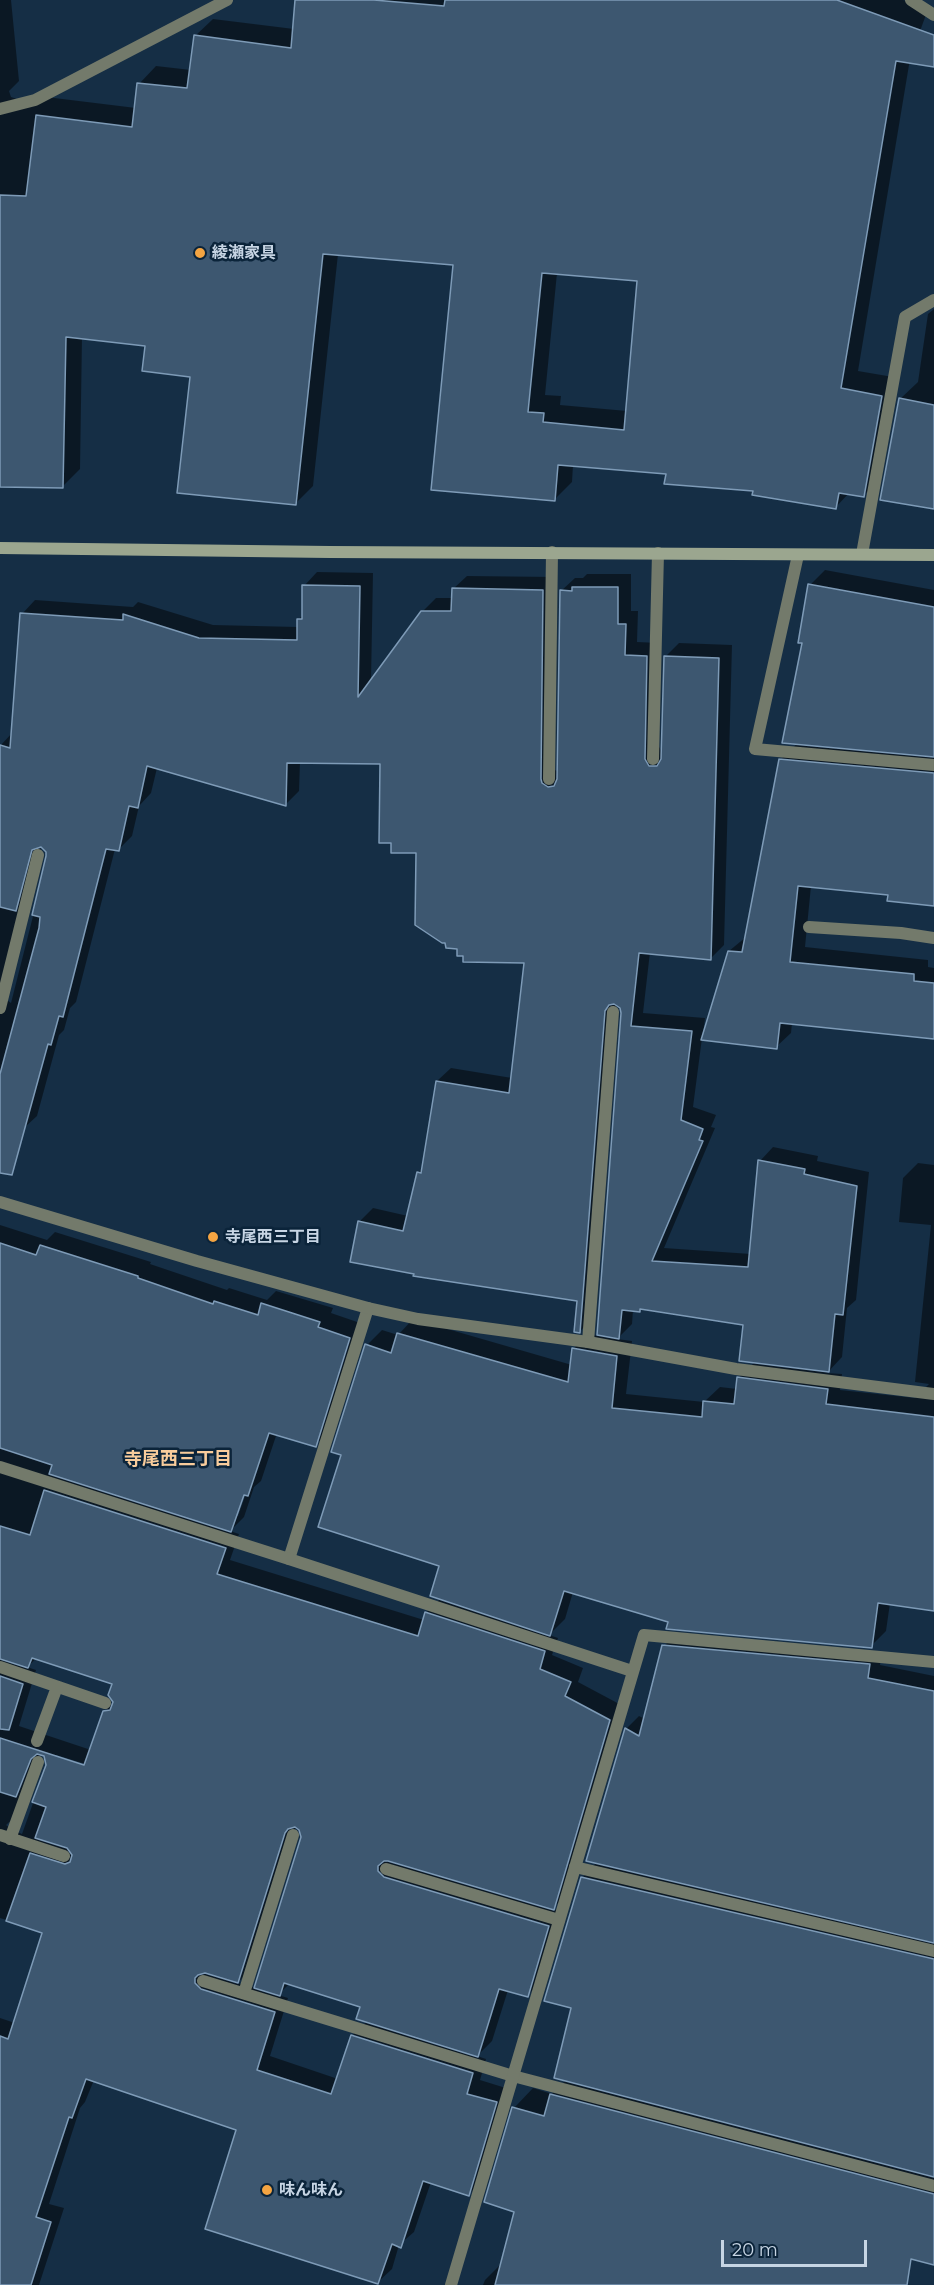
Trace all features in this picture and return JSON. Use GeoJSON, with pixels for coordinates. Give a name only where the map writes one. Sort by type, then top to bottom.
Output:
{"type":"FeatureCollection","features":[{"type":"Feature","properties":{"kind":"street"},"geometry":{"type":"LineString","coordinates":[[0,109],[35,100],[227,0]]}},
{"type":"Feature","properties":{"kind":"street"},"geometry":{"type":"LineString","coordinates":[[911,0],[934,15]]}},
{"type":"Feature","properties":{"kind":"street"},"geometry":{"type":"LineString","coordinates":[[862,554],[905,316],[934,300]]}},
{"type":"Feature","properties":{"kind":"street"},"geometry":{"type":"LineString","coordinates":[[0,548],[934,555]]}},
{"type":"Feature","properties":{"kind":"street"},"geometry":{"type":"LineString","coordinates":[[549,779],[552,552]]}},
{"type":"Feature","properties":{"kind":"street"},"geometry":{"type":"LineString","coordinates":[[653,759],[658,553]]}},
{"type":"Feature","properties":{"kind":"street"},"geometry":{"type":"LineString","coordinates":[[798,555],[755,748],[934,765]]}},
{"type":"Feature","properties":{"kind":"street"},"geometry":{"type":"LineString","coordinates":[[0,1008],[38,855]]}},
{"type":"Feature","properties":{"kind":"street"},"geometry":{"type":"LineString","coordinates":[[809,927],[901,933],[934,938]]}},
{"type":"Feature","properties":{"kind":"street"},"geometry":{"type":"LineString","coordinates":[[588,1342],[613,1012]]}},
{"type":"Feature","properties":{"kind":"street"},"geometry":{"type":"LineString","coordinates":[[0,1202],[197,1261],[368,1308],[418,1319],[588,1342],[736,1369],[934,1394]]}},
{"type":"Feature","properties":{"kind":"street"},"geometry":{"type":"LineString","coordinates":[[289,1559],[368,1308]]}},
{"type":"Feature","properties":{"kind":"street"},"geometry":{"type":"LineString","coordinates":[[0,1467],[632,1671]]}},
{"type":"Feature","properties":{"kind":"street"},"geometry":{"type":"LineString","coordinates":[[451,2285],[644,1635],[934,1662]]}},
{"type":"Feature","properties":{"kind":"street"},"geometry":{"type":"LineString","coordinates":[[0,1667],[105,1703]]}},
{"type":"Feature","properties":{"kind":"street"},"geometry":{"type":"LineString","coordinates":[[37,1741],[57,1687]]}},
{"type":"Feature","properties":{"kind":"street"},"geometry":{"type":"LineString","coordinates":[[38,1762],[5,1837],[64,1856]]}},
{"type":"Feature","properties":{"kind":"street"},"geometry":{"type":"LineString","coordinates":[[244,1993],[293,1835]]}},
{"type":"Feature","properties":{"kind":"street"},"geometry":{"type":"LineString","coordinates":[[574,1867],[934,1952]]}},
{"type":"Feature","properties":{"kind":"street"},"geometry":{"type":"LineString","coordinates":[[386,1869],[559,1920]]}},
{"type":"Feature","properties":{"kind":"street"},"geometry":{"type":"LineString","coordinates":[[203,1981],[513,2076],[934,2186]]}},
{"type":"Feature","properties":{"kind":"building"},"geometry":{"type":"Polygon","coordinates":[[[295,0],[374,0],[444,6],[445,0],[837,0],[934,35],[934,67],[896,61],[841,388],[882,396],[864,497],[839,493],[836,509],[752,495],[753,491],[664,484],[666,474],[558,465],[555,501],[431,490],[453,265],[323,254],[296,505],[177,493],[190,377],[142,371],[145,346],[66,337],[63,488],[0,487],[0,195],[26,196],[36,115],[132,127],[137,83],[187,88],[194,35],[291,48],[295,0]],[[542,273],[528,412],[544,413],[543,422],[624,430],[637,281],[542,273]]]}},
{"type":"Feature","properties":{"kind":"building"},"geometry":{"type":"Polygon","coordinates":[[[899,398],[934,405],[934,509],[880,500],[899,398]]]}},
{"type":"Feature","properties":{"kind":"building"},"geometry":{"type":"Polygon","coordinates":[[[808,584],[934,607],[934,757],[782,743],[802,643],[798,643],[808,584]]]}},
{"type":"Feature","properties":{"kind":"building"},"geometry":{"type":"Polygon","coordinates":[[[302,585],[360,586],[358,697],[421,611],[451,611],[452,588],[543,590],[541,779],[542,783],[548,787],[554,786],[557,779],[560,590],[572,591],[572,587],[618,587],[618,624],[626,624],[625,655],[647,656],[645,759],[649,766],[657,766],[661,759],[664,656],[719,658],[711,960],[639,953],[631,1026],[692,1031],[681,1120],[703,1129],[699,1140],[703,1141],[652,1261],[748,1267],[758,1160],[805,1169],[804,1174],[857,1186],[843,1315],[835,1314],[829,1372],[739,1361],[743,1325],[640,1309],[640,1312],[622,1310],[619,1339],[597,1335],[621,1013],[620,1008],[614,1004],[609,1005],[605,1011],[580,1333],[574,1332],[577,1301],[413,1276],[414,1274],[350,1262],[358,1221],[403,1231],[417,1172],[421,1173],[436,1081],[509,1093],[524,963],[463,962],[463,956],[457,956],[457,949],[446,948],[445,943],[415,925],[416,853],[391,853],[391,843],[379,843],[380,764],[287,763],[286,806],[147,766],[138,808],[129,806],[119,851],[106,849],[63,1017],[59,1016],[51,1045],[48,1044],[12,1175],[0,1173],[0,1074],[39,928],[40,917],[32,915],[46,856],[46,852],[41,847],[32,850],[16,911],[0,907],[0,745],[10,748],[20,613],[123,620],[123,614],[199,638],[297,640],[297,619],[302,619],[302,585]]]}},
{"type":"Feature","properties":{"kind":"building"},"geometry":{"type":"Polygon","coordinates":[[[779,759],[934,773],[934,906],[887,901],[888,895],[798,886],[790,962],[914,974],[914,981],[934,983],[934,1039],[780,1023],[777,1049],[701,1040],[728,951],[742,952],[779,759]]]}},
{"type":"Feature","properties":{"kind":"building"},"geometry":{"type":"Polygon","coordinates":[[[0,1243],[36,1255],[40,1245],[138,1276],[138,1278],[213,1304],[214,1301],[258,1315],[261,1303],[320,1322],[318,1327],[350,1338],[316,1447],[269,1433],[248,1496],[244,1495],[231,1532],[49,1474],[52,1465],[0,1448],[0,1243]]]}},
{"type":"Feature","properties":{"kind":"building"},"geometry":{"type":"Polygon","coordinates":[[[397,1333],[568,1382],[572,1348],[617,1356],[612,1408],[702,1417],[703,1401],[734,1404],[737,1377],[828,1389],[826,1404],[934,1417],[934,1611],[878,1603],[872,1648],[666,1629],[668,1622],[564,1591],[550,1636],[430,1596],[439,1566],[318,1527],[341,1455],[331,1452],[365,1344],[391,1353],[397,1333]]]}},
{"type":"Feature","properties":{"kind":"building"},"geometry":{"type":"Polygon","coordinates":[[[44,1490],[226,1548],[217,1574],[418,1636],[425,1612],[545,1651],[540,1669],[571,1682],[565,1696],[610,1720],[554,1910],[388,1861],[378,1866],[378,1871],[384,1877],[549,1926],[528,1997],[499,1989],[478,2057],[356,2019],[360,2007],[284,1983],[280,1996],[254,1988],[301,1837],[299,1830],[295,1827],[288,1829],[285,1833],[238,1983],[205,1973],[195,1978],[195,1983],[201,1989],[275,2012],[257,2070],[331,2094],[351,2035],[473,2073],[467,2094],[497,2102],[469,2196],[423,2181],[401,2248],[392,2244],[378,2284],[205,2229],[236,2130],[86,2079],[72,2118],[69,2117],[36,2217],[51,2222],[31,2285],[0,2285],[0,2036],[8,2039],[42,1933],[6,1921],[30,1853],[65,1864],[70,1862],[72,1855],[67,1848],[35,1838],[46,1807],[32,1802],[46,1765],[44,1756],[37,1754],[31,1759],[16,1797],[0,1792],[0,1738],[84,1765],[103,1711],[110,1710],[113,1702],[108,1695],[112,1684],[32,1658],[28,1668],[0,1659],[0,1526],[30,1535],[44,1490]]]}},
{"type":"Feature","properties":{"kind":"building"},"geometry":{"type":"Polygon","coordinates":[[[662,1645],[870,1664],[868,1678],[934,1691],[934,1943],[586,1861],[625,1728],[639,1736],[662,1645]]]}},
{"type":"Feature","properties":{"kind":"building"},"geometry":{"type":"Polygon","coordinates":[[[0,1676],[23,1684],[9,1730],[0,1729],[0,1676]]]}},
{"type":"Feature","properties":{"kind":"building"},"geometry":{"type":"Polygon","coordinates":[[[581,1877],[934,1959],[934,2177],[554,2078],[571,2008],[544,2001],[581,1877]]]}},
{"type":"Feature","properties":{"kind":"building"},"geometry":{"type":"Polygon","coordinates":[[[550,2094],[934,2194],[934,2265],[911,2259],[907,2285],[495,2285],[514,2212],[484,2202],[512,2107],[544,2116],[550,2094]]]}},
{"type":"Feature","properties":{"kind":"place","name":"綾瀬家具"},"geometry":{"type":"Point","coordinates":[200,253]}},
{"type":"Feature","properties":{"kind":"place","name":"寺尾西三丁目"},"geometry":{"type":"Point","coordinates":[213,1237]}},
{"type":"Feature","properties":{"kind":"place","name":"味ん味ん"},"geometry":{"type":"Point","coordinates":[267,2190]}},
{"type":"Feature","properties":{"kind":"district","name":"寺尾西三丁目"},"geometry":{"type":"Point","coordinates":[178,1460]}}]}
